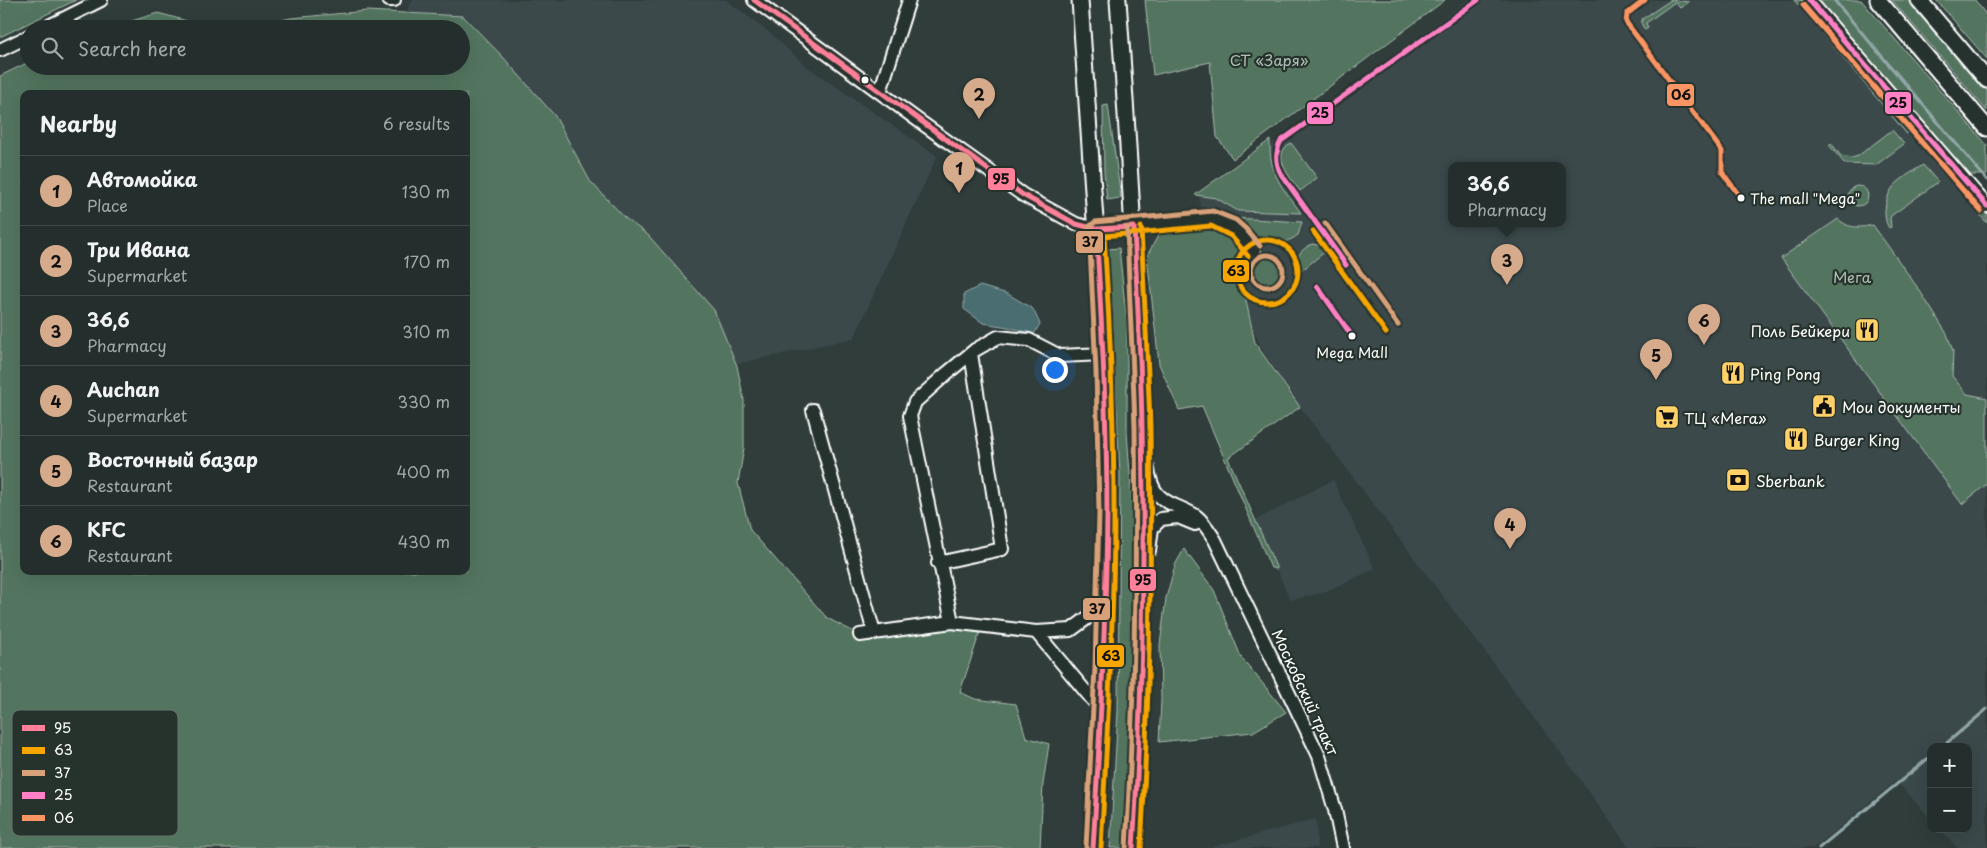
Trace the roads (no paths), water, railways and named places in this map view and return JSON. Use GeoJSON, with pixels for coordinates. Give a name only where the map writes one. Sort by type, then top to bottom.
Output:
{"type":"FeatureCollection","features":[{"type":"Feature","properties":{"kind":"main road"},"geometry":{"type":"LineString","coordinates":[[1080,0],[1096,229],[1105,428],[1105,605],[1093,848]]}},
{"type":"Feature","properties":{"kind":"main road"},"geometry":{"type":"LineString","coordinates":[[1118,0],[1134,227],[1142,436],[1143,583],[1140,734],[1133,848]]}},
{"type":"Feature","properties":{"kind":"main road"},"geometry":{"type":"LineString","coordinates":[[1878,0],[1987,128]]}},
{"type":"Feature","properties":{"kind":"main road"},"geometry":{"type":"LineString","coordinates":[[1919,0],[1987,80]]}},
{"type":"Feature","properties":{"kind":"street"},"geometry":{"type":"LineString","coordinates":[[61,20],[101,0]]}},
{"type":"Feature","properties":{"kind":"street"},"geometry":{"type":"LineString","coordinates":[[389,0],[394,0]]}},
{"type":"Feature","properties":{"kind":"street"},"geometry":{"type":"LineString","coordinates":[[754,0],[1024,195],[1076,224],[1096,229],[1134,227],[1212,218],[1225,222],[1239,231],[1254,251]]}},
{"type":"Feature","properties":{"kind":"street"},"geometry":{"type":"LineString","coordinates":[[880,92],[910,0]]}},
{"type":"Feature","properties":{"kind":"street"},"geometry":{"type":"LineString","coordinates":[[1809,0],[1987,206]]}},
{"type":"Feature","properties":{"kind":"street"},"geometry":{"type":"LineString","coordinates":[[0,50],[20,40]]}},
{"type":"Feature","properties":{"kind":"street"},"geometry":{"type":"LineString","coordinates":[[952,622],[938,563],[910,416],[915,402],[971,354],[998,337],[1029,340],[1060,356],[1103,354]]}},
{"type":"Feature","properties":{"kind":"street"},"geometry":{"type":"LineString","coordinates":[[938,563],[1002,550],[971,354]]}},
{"type":"Feature","properties":{"kind":"street"},"geometry":{"type":"LineString","coordinates":[[814,410],[874,633]]}},
{"type":"Feature","properties":{"kind":"street","name":"Московский тракт"},"geometry":{"type":"LineString","coordinates":[[1142,436],[1150,481],[1154,490],[1160,497],[1202,521],[1223,556],[1319,756],[1335,810],[1343,848]]}},
{"type":"Feature","properties":{"kind":"street","name":"Московский тракт"},"geometry":{"type":"LineString","coordinates":[[1143,583],[1148,572],[1152,528],[1165,517],[1178,517],[1194,523],[1223,556]]}},
{"type":"Feature","properties":{"kind":"street"},"geometry":{"type":"LineString","coordinates":[[860,635],[952,622],[1036,632],[1071,630],[1105,605]]}},
{"type":"Feature","properties":{"kind":"street"},"geometry":{"type":"LineString","coordinates":[[1036,632],[1101,710]]}},
{"type":"Feature","properties":{"kind":"water"},"geometry":{"type":"Polygon","coordinates":[[[980,286],[1008,294],[1033,309],[1040,324],[1034,334],[983,323],[964,309],[964,294],[980,286]]]}},
{"type":"Feature","properties":{"kind":"waterway"},"geometry":{"type":"LineString","coordinates":[[1834,0],[1987,180]]}},
{"type":"Feature","properties":{"kind":"waterway"},"geometry":{"type":"LineString","coordinates":[[1947,743],[1987,709]]}},
{"type":"Feature","properties":{"kind":"waterway"},"geometry":{"type":"LineString","coordinates":[[1819,848],[1927,759]]}},
{"type":"Feature","properties":{"kind":"place","name":"Три Ивана"},"geometry":{"type":"Point","coordinates":[979,119]}},
{"type":"Feature","properties":{"kind":"place","name":"Автомойка"},"geometry":{"type":"Point","coordinates":[959,193]}},
{"type":"Feature","properties":{"kind":"place","name":"The mall \"Mega\""},"geometry":{"type":"Point","coordinates":[1741,198]}},
{"type":"Feature","properties":{"kind":"place","name":"36,6"},"geometry":{"type":"Point","coordinates":[1507,285]}},
{"type":"Feature","properties":{"kind":"place","name":"Поль Бейкери"},"geometry":{"type":"Point","coordinates":[1867,330]}},
{"type":"Feature","properties":{"kind":"place","name":"Mega Mall"},"geometry":{"type":"Point","coordinates":[1352,336]}},
{"type":"Feature","properties":{"kind":"place","name":"KFC"},"geometry":{"type":"Point","coordinates":[1704,345]}},
{"type":"Feature","properties":{"kind":"place","name":"Ping Pong"},"geometry":{"type":"Point","coordinates":[1733,373]}},
{"type":"Feature","properties":{"kind":"place","name":"Восточный базар"},"geometry":{"type":"Point","coordinates":[1656,380]}},
{"type":"Feature","properties":{"kind":"place","name":"Мои документы"},"geometry":{"type":"Point","coordinates":[1824,406]}},
{"type":"Feature","properties":{"kind":"place","name":"ТЦ «Мега»"},"geometry":{"type":"Point","coordinates":[1667,417]}},
{"type":"Feature","properties":{"kind":"place","name":"Burger King"},"geometry":{"type":"Point","coordinates":[1796,439]}},
{"type":"Feature","properties":{"kind":"place","name":"Sberbank"},"geometry":{"type":"Point","coordinates":[1738,480]}},
{"type":"Feature","properties":{"kind":"place","name":"Auchan"},"geometry":{"type":"Point","coordinates":[1510,549]}},
{"type":"Feature","properties":{"kind":"park label","name":"СТ «Заря»"},"geometry":{"type":"Point","coordinates":[1269,59]}},
{"type":"Feature","properties":{"kind":"park label","name":"Мега"},"geometry":{"type":"Point","coordinates":[1852,276]}}]}
